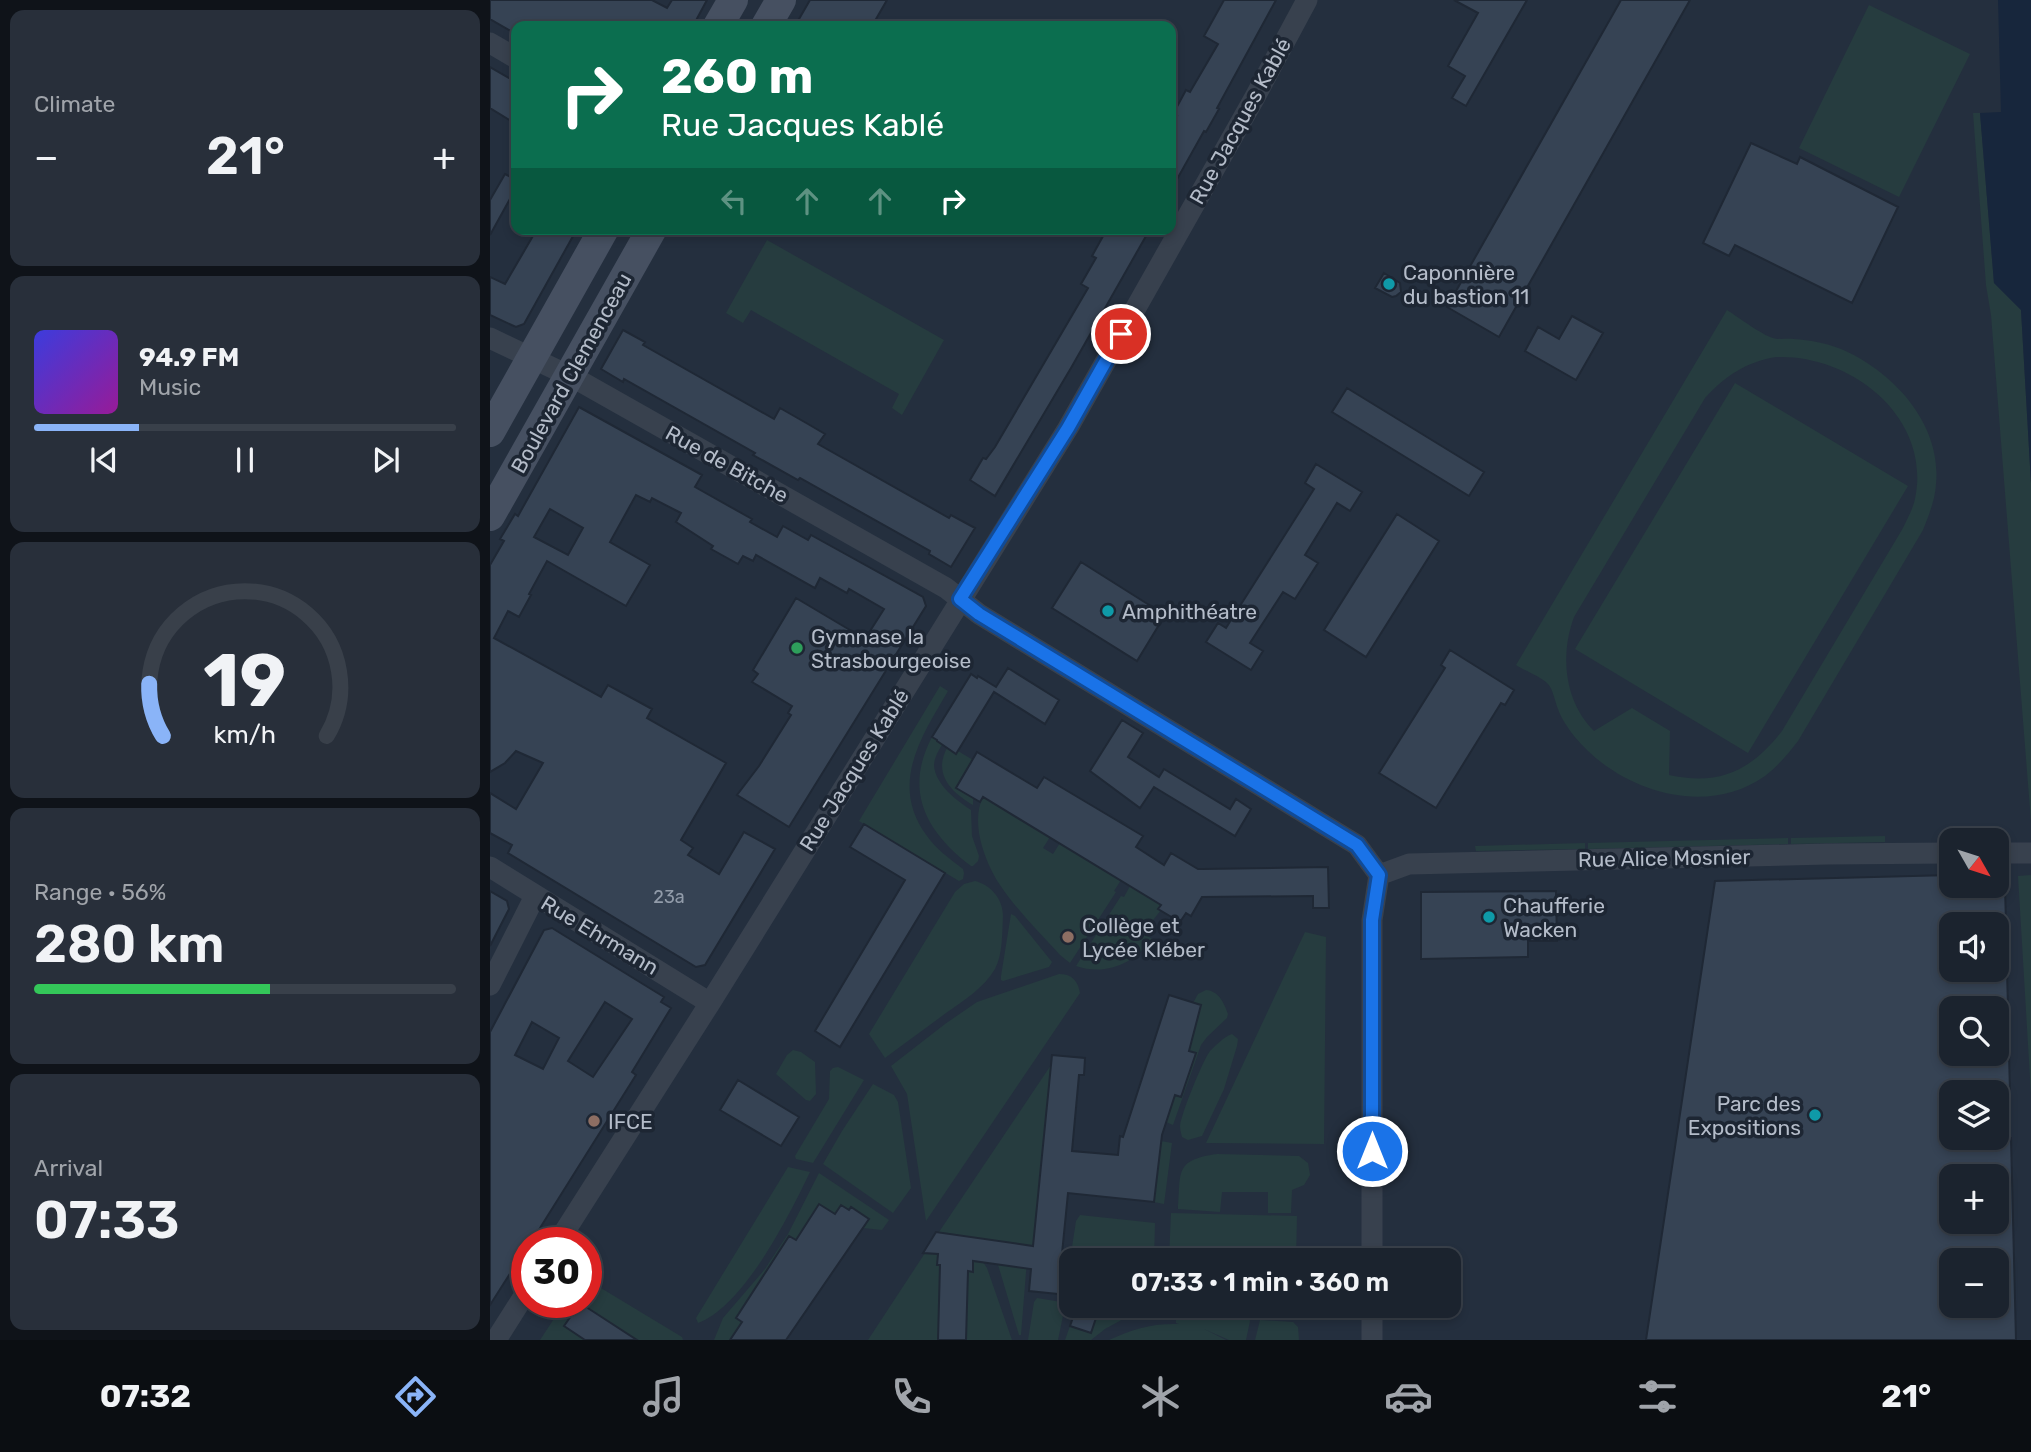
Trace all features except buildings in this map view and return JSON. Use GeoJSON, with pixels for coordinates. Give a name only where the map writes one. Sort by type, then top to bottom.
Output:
{"type":"FeatureCollection","features":[{"type":"Feature","properties":{"kind":"street"},"geometry":{"type":"LineString","coordinates":[[721,21],[733,0]]}},
{"type":"Feature","properties":{"kind":"street"},"geometry":{"type":"LineString","coordinates":[[769,21],[781,0]]}},
{"type":"Feature","properties":{"kind":"street","name":"Rue Jacques Kablé"},"geometry":{"type":"LineString","coordinates":[[568,1227],[1068,428],[1307,0]]}},
{"type":"Feature","properties":{"kind":"street"},"geometry":{"type":"LineString","coordinates":[[490,43],[511,55]]}},
{"type":"Feature","properties":{"kind":"street","name":"Boulevard Clemenceau"},"geometry":{"type":"LineString","coordinates":[[490,432],[601,235]]}},
{"type":"Feature","properties":{"kind":"street","name":"Boulevard Clemenceau"},"geometry":{"type":"LineString","coordinates":[[490,516],[649,235]]}},
{"type":"Feature","properties":{"kind":"street","name":"Rue de Bitche"},"geometry":{"type":"LineString","coordinates":[[490,338],[578,380],[946,588],[979,614],[1357,845],[1379,875]]}},
{"type":"Feature","properties":{"kind":"street","name":"Rue Alice Mosnier"},"geometry":{"type":"LineString","coordinates":[[1379,875],[1409,864],[1939,853]]}},
{"type":"Feature","properties":{"kind":"street"},"geometry":{"type":"LineString","coordinates":[[2009,853],[2031,853]]}},
{"type":"Feature","properties":{"kind":"street","name":"Rue Ehrmann"},"geometry":{"type":"LineString","coordinates":[[490,867],[710,1003]]}},
{"type":"Feature","properties":{"kind":"street"},"geometry":{"type":"LineString","coordinates":[[1372,1248],[1372,920],[1379,875]]}},
{"type":"Feature","properties":{"kind":"street"},"geometry":{"type":"LineString","coordinates":[[490,985],[535,895]]}},
{"type":"Feature","properties":{"kind":"street"},"geometry":{"type":"LineString","coordinates":[[496,1340],[511,1316]]}},
{"type":"Feature","properties":{"kind":"street"},"geometry":{"type":"LineString","coordinates":[[1372,1318],[1372,1340]]}},
{"type":"Feature","properties":{"kind":"green space"},"geometry":{"type":"Polygon","coordinates":[[[1869,5],[1970,54],[1899,197],[1799,148],[1869,5]]]}},
{"type":"Feature","properties":{"kind":"green space"},"geometry":{"type":"Polygon","coordinates":[[[1973,113],[1980,113],[1994,283],[2021,310],[2031,483],[2031,822],[1991,315],[1986,285],[1973,113]]]}},
{"type":"Feature","properties":{"kind":"green space"},"geometry":{"type":"Polygon","coordinates":[[[767,240],[944,340],[902,415],[892,408],[899,394],[751,310],[743,323],[726,313],[767,240]]]}},
{"type":"Feature","properties":{"kind":"green space"},"geometry":{"type":"Polygon","coordinates":[[[1727,310],[1773,338],[1800,339],[1841,349],[1879,371],[1910,402],[1931,441],[1936,462],[1933,502],[1923,530],[1798,741],[1783,760],[1765,776],[1741,789],[1716,795],[1689,796],[1638,784],[1592,755],[1565,723],[1548,684],[1516,665],[1727,310]],[[1776,357],[1755,362],[1728,377],[1705,398],[1574,617],[1566,662],[1576,706],[1594,731],[1632,708],[1670,731],[1669,775],[1703,778],[1733,772],[1770,745],[1782,731],[1903,528],[1914,503],[1917,470],[1911,442],[1899,418],[1880,396],[1858,379],[1832,367],[1804,359],[1776,357]]]}},
{"type":"Feature","properties":{"kind":"green space"},"geometry":{"type":"Polygon","coordinates":[[[1735,383],[1908,486],[1748,753],[1575,649],[1735,383]]]}},
{"type":"Feature","properties":{"kind":"green space"},"geometry":{"type":"Polygon","coordinates":[[[940,686],[948,691],[919,744],[910,780],[910,798],[916,817],[927,836],[939,850],[963,869],[963,879],[959,881],[859,821],[940,686]]]}},
{"type":"Feature","properties":{"kind":"green space"},"geometry":{"type":"Polygon","coordinates":[[[932,737],[942,745],[934,763],[939,779],[953,797],[971,810],[972,836],[979,856],[973,866],[942,839],[924,808],[920,775],[932,737]]]}},
{"type":"Feature","properties":{"kind":"green space"},"geometry":{"type":"Polygon","coordinates":[[[947,748],[978,763],[968,779],[962,776],[956,788],[973,798],[973,805],[951,788],[943,774],[943,757],[947,748]]]}},
{"type":"Feature","properties":{"kind":"green space"},"geometry":{"type":"Polygon","coordinates":[[[983,797],[1050,837],[1043,848],[1053,854],[1060,843],[1121,880],[1070,963],[1021,912],[994,876],[979,830],[979,807],[983,797]]]}},
{"type":"Feature","properties":{"kind":"green space"},"geometry":{"type":"Polygon","coordinates":[[[1885,836],[1885,842],[1791,844],[1791,838],[1885,836]]]}},
{"type":"Feature","properties":{"kind":"green space"},"geometry":{"type":"Polygon","coordinates":[[[1788,838],[1788,844],[1588,849],[1588,843],[1788,838]]]}},
{"type":"Feature","properties":{"kind":"green space"},"geometry":{"type":"Polygon","coordinates":[[[1585,843],[1585,849],[1476,851],[1475,846],[1585,843]]]}},
{"type":"Feature","properties":{"kind":"green space"},"geometry":{"type":"Polygon","coordinates":[[[2031,875],[2031,1095],[2018,876],[2031,875]]]}},
{"type":"Feature","properties":{"kind":"green space"},"geometry":{"type":"Polygon","coordinates":[[[975,881],[986,886],[1001,904],[1001,950],[995,969],[973,994],[885,1058],[869,1034],[955,892],[964,884],[975,881]]]}},
{"type":"Feature","properties":{"kind":"green space"},"geometry":{"type":"Polygon","coordinates":[[[1130,886],[1161,905],[1161,910],[1143,933],[1152,939],[1137,955],[1118,966],[1098,970],[1076,966],[1121,896],[1124,897],[1130,886]]]}},
{"type":"Feature","properties":{"kind":"green space"},"geometry":{"type":"Polygon","coordinates":[[[1011,914],[1052,962],[1049,967],[1003,981],[1001,976],[1011,914]]]}},
{"type":"Feature","properties":{"kind":"green space"},"geometry":{"type":"Polygon","coordinates":[[[1305,932],[1326,937],[1324,1144],[1206,1143],[1305,932]]]}},
{"type":"Feature","properties":{"kind":"green space"},"geometry":{"type":"Polygon","coordinates":[[[1059,974],[1074,979],[1080,993],[926,1221],[907,1094],[891,1066],[977,1002],[1059,974]]]}},
{"type":"Feature","properties":{"kind":"green space"},"geometry":{"type":"Polygon","coordinates":[[[1206,990],[1218,995],[1228,1014],[1201,1045],[1173,1125],[1166,1122],[1175,1095],[1182,1097],[1185,1088],[1177,1085],[1196,1053],[1189,1051],[1201,1006],[1193,1003],[1198,994],[1206,990]]]}},
{"type":"Feature","properties":{"kind":"green space"},"geometry":{"type":"Polygon","coordinates":[[[1232,1034],[1238,1039],[1237,1046],[1224,1089],[1202,1136],[1188,1140],[1182,1137],[1180,1126],[1202,1065],[1210,1051],[1232,1034]]]}},
{"type":"Feature","properties":{"kind":"green space"},"geometry":{"type":"Polygon","coordinates":[[[793,1050],[815,1062],[816,1094],[810,1101],[776,1074],[793,1050]]]}},
{"type":"Feature","properties":{"kind":"green space"},"geometry":{"type":"Polygon","coordinates":[[[1051,1065],[1033,1246],[939,1232],[1051,1065]]]}},
{"type":"Feature","properties":{"kind":"green space"},"geometry":{"type":"Polygon","coordinates":[[[838,1067],[864,1080],[813,1163],[796,1159],[795,1156],[829,1099],[830,1071],[838,1067]]]}},
{"type":"Feature","properties":{"kind":"green space"},"geometry":{"type":"Polygon","coordinates":[[[873,1084],[894,1095],[898,1102],[911,1188],[893,1213],[823,1164],[873,1084]]]}},
{"type":"Feature","properties":{"kind":"green space"},"geometry":{"type":"Polygon","coordinates":[[[1161,1141],[1172,1143],[1164,1204],[1154,1202],[1161,1141]]]}},
{"type":"Feature","properties":{"kind":"green space"},"geometry":{"type":"Polygon","coordinates":[[[1217,1154],[1299,1156],[1308,1163],[1310,1175],[1304,1185],[1292,1190],[1291,1213],[1268,1213],[1268,1192],[1222,1192],[1220,1212],[1178,1209],[1182,1170],[1193,1160],[1217,1154]]]}},
{"type":"Feature","properties":{"kind":"green space"},"geometry":{"type":"Polygon","coordinates":[[[788,1167],[810,1172],[777,1235],[732,1298],[698,1323],[696,1318],[788,1167]]]}},
{"type":"Feature","properties":{"kind":"green space"},"geometry":{"type":"Polygon","coordinates":[[[819,1173],[889,1220],[882,1230],[863,1228],[869,1219],[841,1205],[835,1214],[819,1204],[813,1213],[826,1221],[820,1230],[807,1222],[796,1240],[789,1236],[737,1318],[742,1322],[730,1340],[714,1340],[723,1318],[765,1269],[788,1234],[819,1173]]]}},
{"type":"Feature","properties":{"kind":"green space"},"geometry":{"type":"Polygon","coordinates":[[[1171,1213],[1297,1216],[1296,1248],[1170,1248],[1171,1213]]]}},
{"type":"Feature","properties":{"kind":"green space"},"geometry":{"type":"Polygon","coordinates":[[[1080,1215],[1155,1223],[1154,1248],[1072,1248],[1076,1221],[1080,1215]]]}},
{"type":"Feature","properties":{"kind":"green space"},"geometry":{"type":"Polygon","coordinates":[[[925,1253],[938,1254],[937,1264],[940,1265],[938,1340],[868,1340],[925,1253]]]}},
{"type":"Feature","properties":{"kind":"green space"},"geometry":{"type":"Polygon","coordinates":[[[974,1257],[981,1259],[987,1268],[1012,1340],[966,1340],[968,1272],[973,1271],[974,1257]]]}},
{"type":"Feature","properties":{"kind":"green space"},"geometry":{"type":"Polygon","coordinates":[[[996,1258],[1027,1260],[1021,1335],[1019,1335],[996,1258]]]}},
{"type":"Feature","properties":{"kind":"green space"},"geometry":{"type":"Polygon","coordinates":[[[602,1289],[683,1340],[540,1340],[554,1318],[602,1318],[602,1289]]]}},
{"type":"Feature","properties":{"kind":"green space"},"geometry":{"type":"Polygon","coordinates":[[[1037,1298],[1059,1302],[1059,1318],[1063,1318],[1058,1340],[1028,1340],[1037,1298]]]}},
{"type":"Feature","properties":{"kind":"green space"},"geometry":{"type":"Polygon","coordinates":[[[1096,1318],[1125,1318],[1091,1340],[1065,1340],[1070,1326],[1091,1333],[1096,1318]]]}},
{"type":"Feature","properties":{"kind":"green space"},"geometry":{"type":"Polygon","coordinates":[[[1176,1318],[1250,1321],[1246,1340],[1229,1340],[1204,1329],[1226,1340],[1109,1340],[1143,1328],[1179,1324],[1176,1323],[1176,1318]]]}},
{"type":"Feature","properties":{"kind":"green space"},"geometry":{"type":"Polygon","coordinates":[[[1260,1320],[1293,1322],[1298,1327],[1299,1340],[1255,1340],[1260,1320]]]}},
{"type":"Feature","properties":{"kind":"water"},"geometry":{"type":"Polygon","coordinates":[[[1998,0],[2031,0],[2031,483],[2021,310],[1994,283],[1980,113],[2001,112],[1998,0]]]}},
{"type":"Feature","properties":{"kind":"place","name":"Caponnière du bastion 11"},"geometry":{"type":"Point","coordinates":[1389,284]}},
{"type":"Feature","properties":{"kind":"place","name":"Amphithéatre"},"geometry":{"type":"Point","coordinates":[1108,611]}},
{"type":"Feature","properties":{"kind":"place","name":"Gymnase la Strasbourgeoise"},"geometry":{"type":"Point","coordinates":[797,648]}},
{"type":"Feature","properties":{"kind":"place","name":"Chaufferie Wacken"},"geometry":{"type":"Point","coordinates":[1489,917]}},
{"type":"Feature","properties":{"kind":"place","name":"Collège et Lycée Kléber"},"geometry":{"type":"Point","coordinates":[1068,937]}},
{"type":"Feature","properties":{"kind":"place","name":"Parc des Expositions"},"geometry":{"type":"Point","coordinates":[1815,1115]}},
{"type":"Feature","properties":{"kind":"place","name":"IFCE"},"geometry":{"type":"Point","coordinates":[594,1121]}},
{"type":"Feature","properties":{"kind":"route"},"geometry":{"type":"LineString","coordinates":[[1121,334],[1068,428],[960,599],[979,614],[1357,845],[1364,854],[1379,875],[1372,920],[1372,1151]]}}]}
